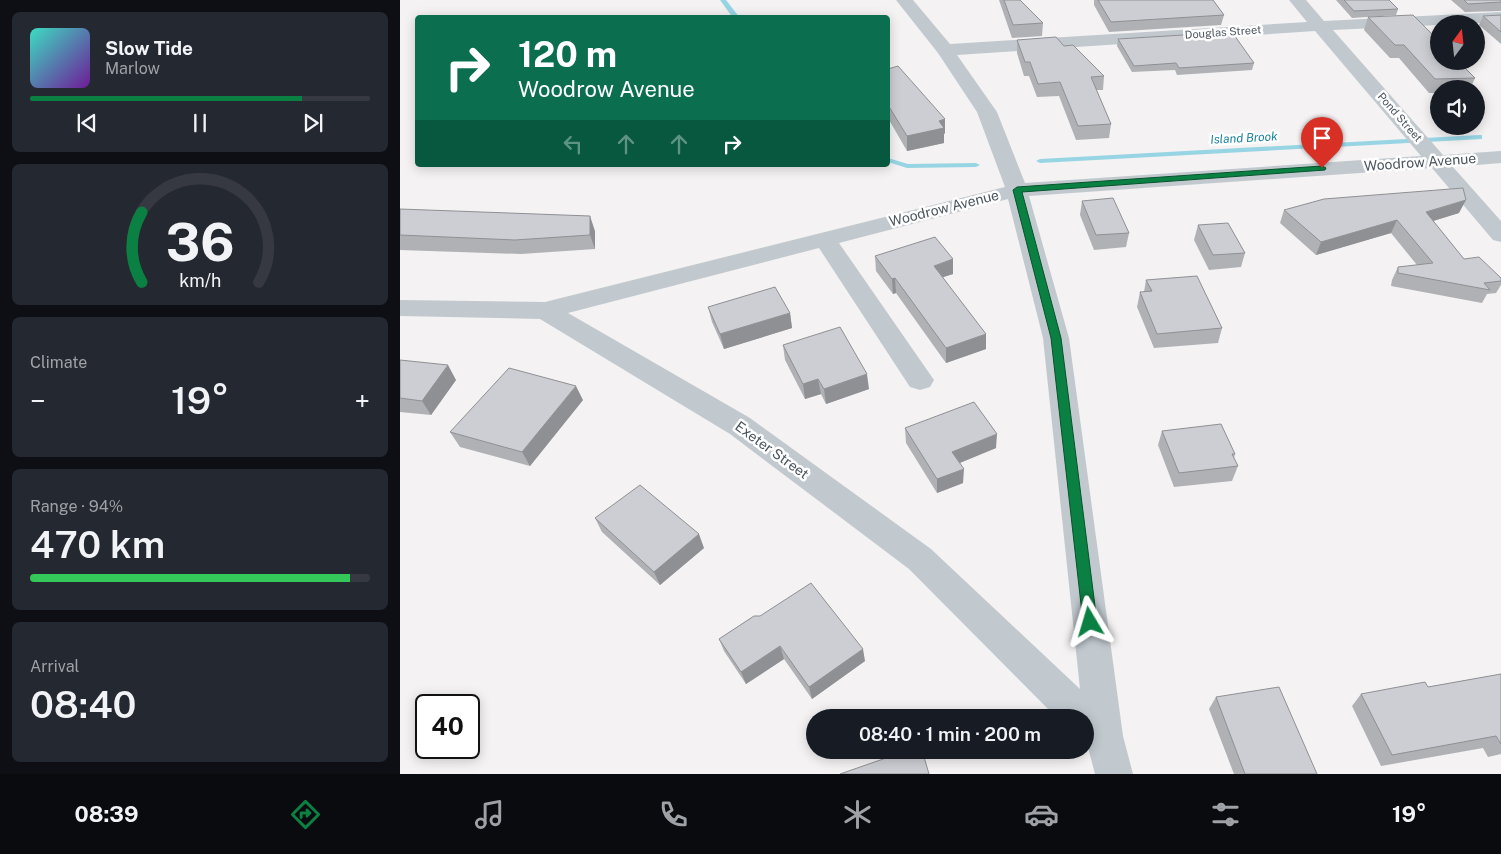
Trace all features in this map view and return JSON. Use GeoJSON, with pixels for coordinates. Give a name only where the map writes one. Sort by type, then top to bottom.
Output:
{"type":"FeatureCollection","features":[{"type":"Feature","properties":{"kind":"street"},"geometry":{"type":"LineString","coordinates":[[904,0],[945,50],[987,112],[1017,190],[1056,338],[1090,709]]}},
{"type":"Feature","properties":{"kind":"street","name":"Pond Street"},"geometry":{"type":"LineString","coordinates":[[1298,0],[1501,235]]}},
{"type":"Feature","properties":{"kind":"street","name":"Douglas Street"},"geometry":{"type":"LineString","coordinates":[[945,50],[1320,26],[1501,17]]}},
{"type":"Feature","properties":{"kind":"street","name":"Woodrow Avenue"},"geometry":{"type":"LineString","coordinates":[[546,311],[1017,190],[1501,157]]}},
{"type":"Feature","properties":{"kind":"street"},"geometry":{"type":"LineString","coordinates":[[824,239],[920,380]]}},
{"type":"Feature","properties":{"kind":"street","name":"Exeter Street"},"geometry":{"type":"LineString","coordinates":[[400,308],[546,311],[740,426],[920,559],[1075,709]]}},
{"type":"Feature","properties":{"kind":"street"},"geometry":{"type":"LineString","coordinates":[[1094,731],[1114,774]]}},
{"type":"Feature","properties":{"kind":"building"},"geometry":{"type":"Polygon","coordinates":[[[1004,0],[1020,0],[1043,23],[1013,25],[1004,0]]]}},
{"type":"Feature","properties":{"kind":"building"},"geometry":{"type":"Polygon","coordinates":[[[1098,0],[1213,0],[1224,15],[1111,22],[1098,0]]]}},
{"type":"Feature","properties":{"kind":"building"},"geometry":{"type":"Polygon","coordinates":[[[1344,0],[1389,0],[1398,9],[1354,11],[1344,0]]]}},
{"type":"Feature","properties":{"kind":"building"},"geometry":{"type":"Polygon","coordinates":[[[1464,0],[1501,0],[1501,2],[1468,4],[1464,0]]]}},
{"type":"Feature","properties":{"kind":"building"},"geometry":{"type":"Polygon","coordinates":[[[1413,15],[1430,32],[1430,70],[1467,70],[1475,78],[1435,79],[1404,45],[1395,45],[1368,17],[1413,15]]]}},
{"type":"Feature","properties":{"kind":"building"},"geometry":{"type":"Polygon","coordinates":[[[1501,15],[1501,32],[1485,18],[1485,16],[1501,15]]]}},
{"type":"Feature","properties":{"kind":"building"},"geometry":{"type":"Polygon","coordinates":[[[1232,32],[1254,63],[1179,68],[1176,63],[1134,66],[1118,39],[1232,32]]]}},
{"type":"Feature","properties":{"kind":"building"},"geometry":{"type":"Polygon","coordinates":[[[1056,37],[1064,46],[1073,45],[1104,76],[1091,77],[1111,124],[1078,126],[1060,82],[1038,84],[1030,62],[1025,62],[1017,40],[1056,37]]]}},
{"type":"Feature","properties":{"kind":"building"},"geometry":{"type":"Polygon","coordinates":[[[898,66],[945,119],[939,121],[944,128],[907,136],[890,108],[890,68],[898,66]]]}},
{"type":"Feature","properties":{"kind":"building"},"geometry":{"type":"Polygon","coordinates":[[[1463,188],[1466,200],[1426,212],[1464,259],[1479,257],[1501,278],[1501,281],[1484,283],[1490,290],[1398,273],[1398,267],[1433,263],[1397,220],[1321,242],[1284,210],[1324,199],[1463,188]]]}},
{"type":"Feature","properties":{"kind":"building"},"geometry":{"type":"Polygon","coordinates":[[[1113,198],[1129,233],[1096,235],[1082,201],[1113,198]]]}},
{"type":"Feature","properties":{"kind":"building"},"geometry":{"type":"Polygon","coordinates":[[[400,209],[590,216],[590,235],[515,240],[400,235],[400,209]]]}},
{"type":"Feature","properties":{"kind":"building"},"geometry":{"type":"Polygon","coordinates":[[[1228,223],[1245,253],[1213,255],[1198,225],[1228,223]]]}},
{"type":"Feature","properties":{"kind":"building"},"geometry":{"type":"Polygon","coordinates":[[[935,237],[953,259],[934,266],[986,334],[946,348],[895,278],[892,279],[875,256],[935,237]]]}},
{"type":"Feature","properties":{"kind":"building"},"geometry":{"type":"Polygon","coordinates":[[[1197,276],[1222,328],[1157,334],[1140,292],[1152,291],[1146,280],[1197,276]]]}},
{"type":"Feature","properties":{"kind":"building"},"geometry":{"type":"Polygon","coordinates":[[[775,287],[790,313],[720,334],[708,307],[775,287]]]}},
{"type":"Feature","properties":{"kind":"building"},"geometry":{"type":"Polygon","coordinates":[[[840,327],[867,374],[824,389],[818,379],[803,384],[783,345],[840,327]]]}},
{"type":"Feature","properties":{"kind":"building"},"geometry":{"type":"Polygon","coordinates":[[[400,360],[448,365],[422,401],[400,398],[400,360]]]}},
{"type":"Feature","properties":{"kind":"building"},"geometry":{"type":"Polygon","coordinates":[[[509,368],[576,386],[522,452],[450,432],[509,368]]]}},
{"type":"Feature","properties":{"kind":"building"},"geometry":{"type":"Polygon","coordinates":[[[974,402],[997,434],[952,452],[964,469],[937,479],[905,428],[974,402]]]}},
{"type":"Feature","properties":{"kind":"building"},"geometry":{"type":"Polygon","coordinates":[[[1221,424],[1235,454],[1232,454],[1238,466],[1179,473],[1162,431],[1221,424]]]}},
{"type":"Feature","properties":{"kind":"building"},"geometry":{"type":"Polygon","coordinates":[[[640,485],[699,534],[654,572],[595,518],[640,485]]]}},
{"type":"Feature","properties":{"kind":"building"},"geometry":{"type":"Polygon","coordinates":[[[811,583],[863,649],[809,687],[780,646],[741,672],[719,639],[754,616],[760,616],[811,583]]]}},
{"type":"Feature","properties":{"kind":"building"},"geometry":{"type":"Polygon","coordinates":[[[1501,674],[1501,744],[1496,736],[1392,755],[1361,694],[1425,682],[1428,687],[1501,674]]]}},
{"type":"Feature","properties":{"kind":"building"},"geometry":{"type":"Polygon","coordinates":[[[1279,687],[1317,774],[1245,774],[1216,697],[1279,687]]]}},
{"type":"Feature","properties":{"kind":"building"},"geometry":{"type":"Polygon","coordinates":[[[883,759],[925,759],[929,774],[840,774],[883,759]]]}},
{"type":"Feature","properties":{"kind":"waterway","name":"Island Brook"},"geometry":{"type":"LineString","coordinates":[[723,0],[735,15]]}},
{"type":"Feature","properties":{"kind":"waterway","name":"Island Brook"},"geometry":{"type":"LineString","coordinates":[[1040,161],[1479,137]]}},
{"type":"Feature","properties":{"kind":"waterway","name":"Island Brook"},"geometry":{"type":"LineString","coordinates":[[890,161],[907,166],[976,165]]}},
{"type":"Feature","properties":{"kind":"route"},"geometry":{"type":"LineString","coordinates":[[1090,622],[1056,338],[1017,190],[1322,168]]}}]}
